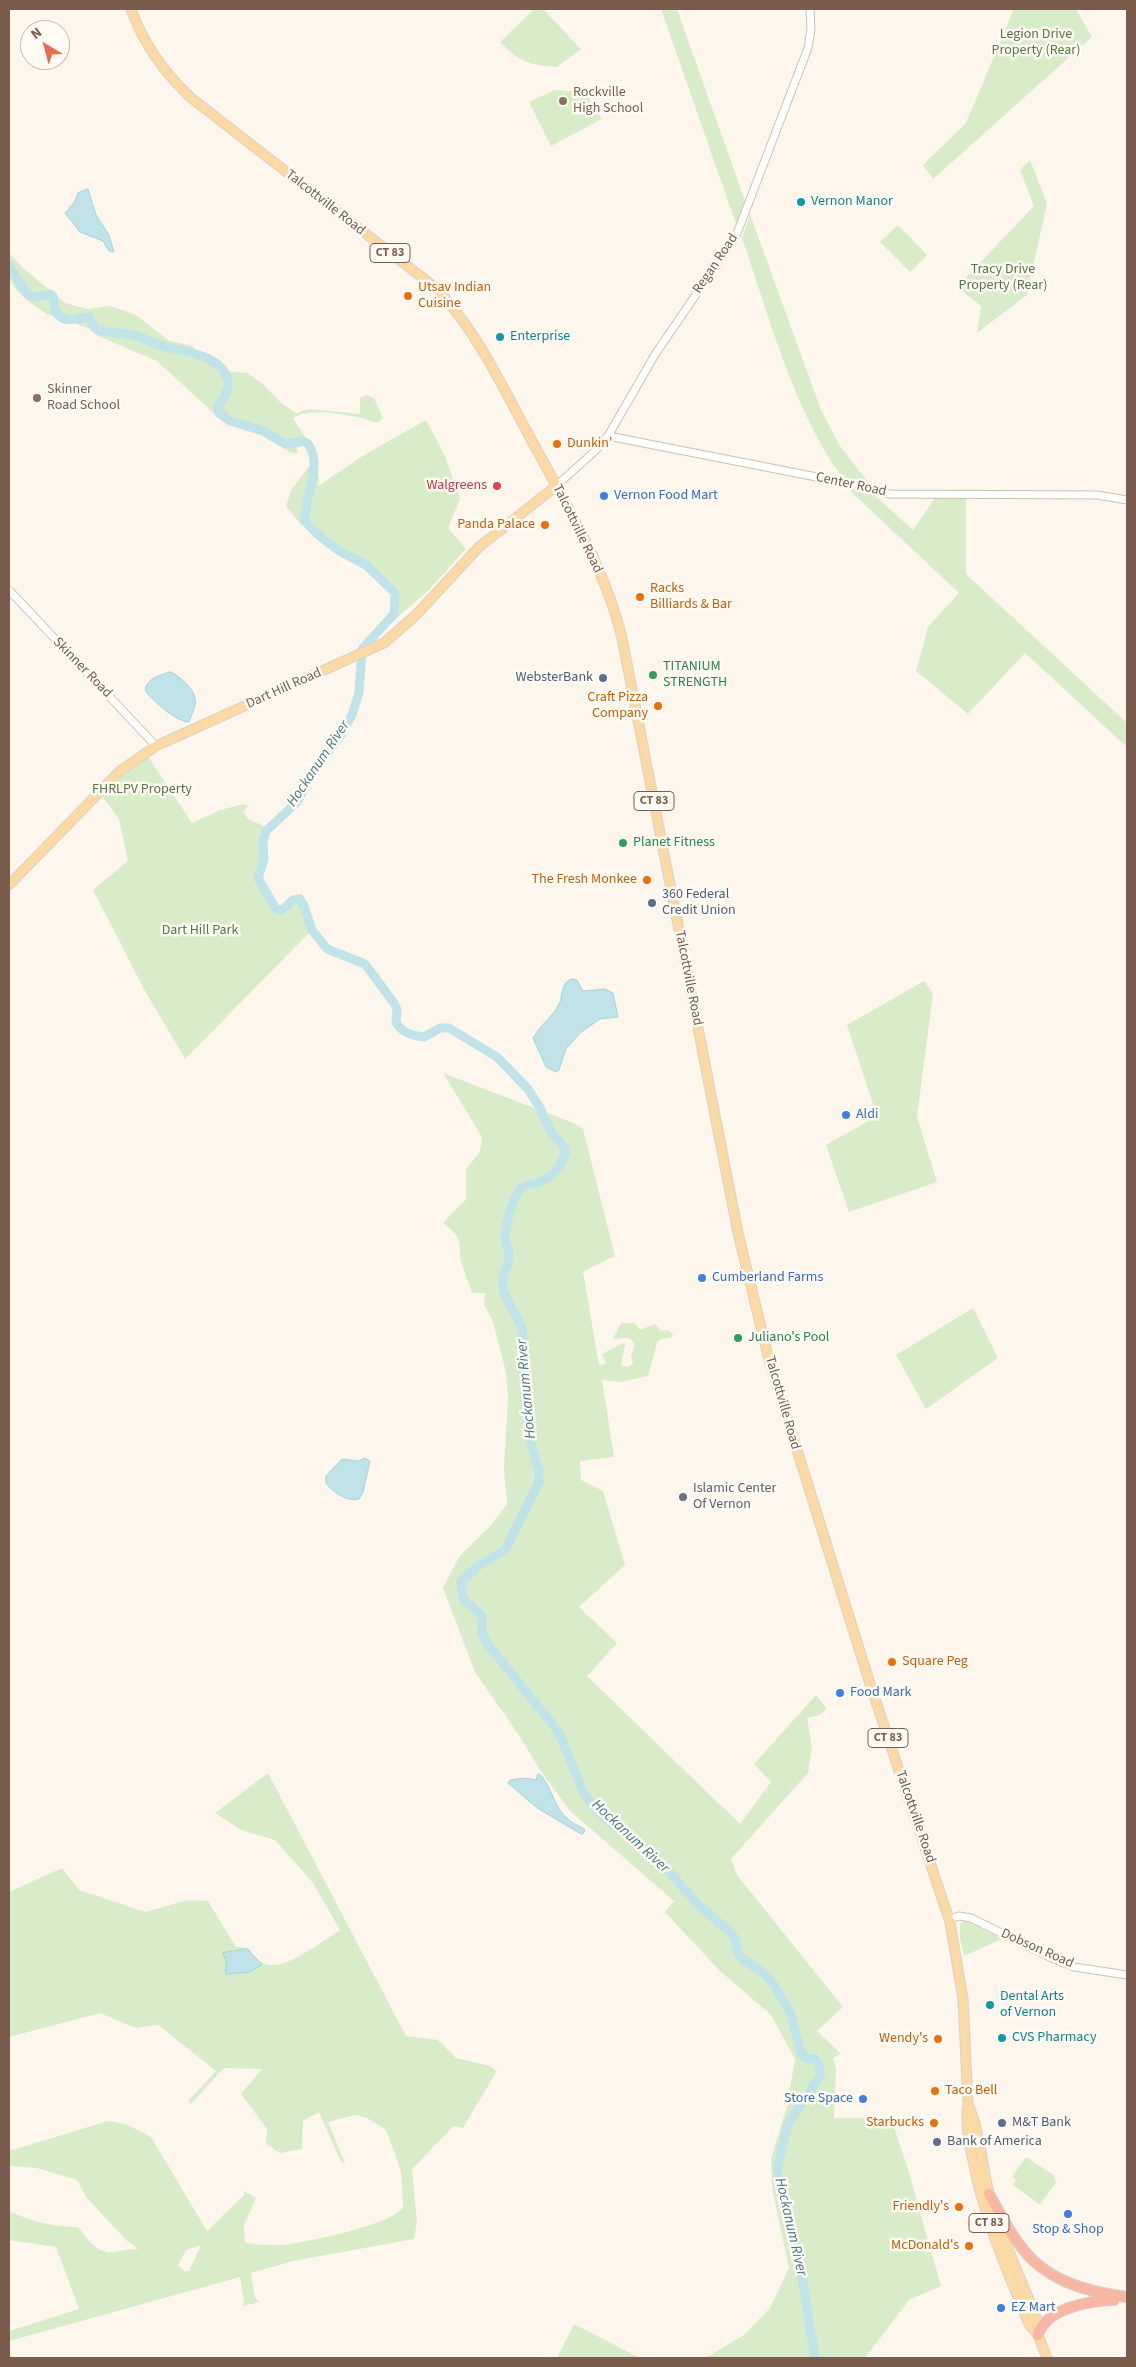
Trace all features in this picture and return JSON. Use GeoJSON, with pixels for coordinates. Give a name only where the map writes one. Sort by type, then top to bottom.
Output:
{"type":"FeatureCollection","features":[{"type":"Feature","properties":{"kind":"highway"},"geometry":{"type":"LineString","coordinates":[[989,2194],[1018,2244],[1040,2266],[1059,2279],[1080,2288],[1127,2299]]}},
{"type":"Feature","properties":{"kind":"highway"},"geometry":{"type":"LineString","coordinates":[[1038,2335],[1046,2320],[1068,2309],[1098,2301],[1127,2299]]}},
{"type":"Feature","properties":{"kind":"main road","name":"Talcottville Road"},"geometry":{"type":"LineString","coordinates":[[131,9],[135,21],[158,61],[190,97],[437,289],[454,306],[481,348],[595,559],[621,635],[738,1233],[774,1379],[895,1759],[950,1919],[959,1963],[963,1999],[968,2104],[966,2118],[970,2145],[991,2229],[1030,2314]]}},
{"type":"Feature","properties":{"kind":"main road","name":"Dart Hill Road"},"geometry":{"type":"LineString","coordinates":[[9,885],[107,782],[120,771],[156,746],[367,652],[390,638],[416,614],[479,547],[556,486]]}},
{"type":"Feature","properties":{"kind":"main road","name":"Talcottville Road"},"geometry":{"type":"LineString","coordinates":[[968,2104],[974,2117],[989,2194],[1047,2358]]}},
{"type":"Feature","properties":{"kind":"main road"},"geometry":{"type":"LineString","coordinates":[[991,2229],[1001,2231]]}},
{"type":"Feature","properties":{"kind":"street","name":"Regan Road"},"geometry":{"type":"LineString","coordinates":[[556,486],[595,451],[608,436],[656,353],[736,236],[808,48],[811,28],[810,9]]}},
{"type":"Feature","properties":{"kind":"street","name":"Center Road"},"geometry":{"type":"LineString","coordinates":[[608,436],[837,481],[889,494],[1097,494],[1127,500]]}},
{"type":"Feature","properties":{"kind":"street","name":"Skinner Road"},"geometry":{"type":"LineString","coordinates":[[9,590],[156,746]]}},
{"type":"Feature","properties":{"kind":"street","name":"Dobson Road"},"geometry":{"type":"LineString","coordinates":[[950,1919],[959,1916],[970,1918],[1074,1967],[1127,1975]]}},
{"type":"Feature","properties":{"kind":"green space"},"geometry":{"type":"Polygon","coordinates":[[[534,9],[543,9],[581,49],[557,67],[539,65],[519,58],[500,42],[534,9]]]}},
{"type":"Feature","properties":{"kind":"green space"},"geometry":{"type":"Polygon","coordinates":[[[661,9],[677,9],[745,201],[736,224],[661,9]]]}},
{"type":"Feature","properties":{"kind":"green space","name":"Legion Drive Property (Rear)"},"geometry":{"type":"Polygon","coordinates":[[[1014,9],[1076,9],[1092,37],[933,179],[923,165],[966,123],[1014,9]]]}},
{"type":"Feature","properties":{"kind":"green space"},"geometry":{"type":"Polygon","coordinates":[[[555,90],[579,93],[589,98],[602,119],[551,146],[529,102],[555,90]]]}},
{"type":"Feature","properties":{"kind":"green space","name":"Tracy Drive Property (Rear)"},"geometry":{"type":"Polygon","coordinates":[[[1030,160],[1047,203],[1027,295],[977,333],[981,306],[957,287],[1034,206],[1020,170],[1030,160]]]}},
{"type":"Feature","properties":{"kind":"green space"},"geometry":{"type":"Polygon","coordinates":[[[750,214],[821,410],[840,446],[868,482],[842,477],[825,451],[796,393],[742,238],[750,214]]]}},
{"type":"Feature","properties":{"kind":"green space"},"geometry":{"type":"Polygon","coordinates":[[[898,225],[927,255],[910,272],[880,242],[898,225]]]}},
{"type":"Feature","properties":{"kind":"green space"},"geometry":{"type":"Polygon","coordinates":[[[9,253],[23,268],[65,303],[87,309],[110,306],[136,315],[168,340],[192,346],[227,371],[247,373],[263,384],[280,402],[296,413],[309,409],[360,414],[360,398],[367,395],[374,398],[383,418],[377,422],[363,418],[317,412],[293,418],[314,451],[319,479],[318,486],[364,455],[426,420],[445,456],[460,499],[448,528],[466,549],[428,591],[374,637],[392,616],[396,604],[393,591],[364,563],[341,553],[307,524],[301,525],[286,506],[291,490],[311,464],[308,448],[304,445],[297,448],[298,454],[292,453],[260,435],[220,419],[157,361],[98,336],[88,328],[47,314],[16,290],[9,278],[9,253]]]}},
{"type":"Feature","properties":{"kind":"green space"},"geometry":{"type":"Polygon","coordinates":[[[847,488],[873,494],[913,530],[935,498],[966,498],[966,574],[1127,723],[1127,747],[1025,653],[968,714],[916,671],[928,627],[959,593],[847,488]]]}},
{"type":"Feature","properties":{"kind":"green space","name":"Dart Hill Park"},"geometry":{"type":"Polygon","coordinates":[[[147,755],[192,823],[220,810],[244,804],[248,806],[244,811],[247,818],[267,829],[263,841],[264,862],[258,876],[259,884],[277,910],[284,909],[294,899],[300,900],[312,930],[185,1059],[144,989],[93,890],[128,861],[119,819],[101,795],[126,770],[147,755]]]}},
{"type":"Feature","properties":{"kind":"green space"},"geometry":{"type":"Polygon","coordinates":[[[924,981],[933,993],[917,1117],[937,1182],[849,1212],[826,1145],[877,1116],[847,1025],[924,981]]]}},
{"type":"Feature","properties":{"kind":"green space"},"geometry":{"type":"Polygon","coordinates":[[[443,1073],[576,1124],[583,1129],[615,1256],[583,1272],[599,1365],[606,1364],[602,1354],[623,1343],[625,1345],[621,1366],[628,1367],[633,1363],[631,1355],[635,1346],[633,1341],[627,1338],[613,1339],[621,1323],[635,1323],[640,1330],[655,1324],[661,1331],[668,1330],[673,1334],[672,1337],[659,1340],[657,1343],[648,1376],[620,1382],[602,1380],[614,1457],[580,1461],[581,1480],[603,1491],[625,1565],[579,1607],[617,1643],[587,1676],[740,1824],[771,1782],[754,1764],[816,1695],[827,1709],[819,1715],[807,1718],[812,1746],[808,1773],[731,1859],[737,1875],[843,2007],[817,2031],[841,2054],[833,2058],[836,2068],[834,2118],[891,2118],[908,2169],[941,2286],[909,2300],[865,2358],[701,2358],[709,2356],[744,2335],[770,2308],[789,2268],[772,2188],[771,2158],[787,2107],[795,2059],[771,2015],[719,1970],[665,1912],[674,1901],[570,1811],[540,1770],[518,1734],[475,1672],[443,1588],[459,1557],[491,1525],[507,1504],[504,1469],[508,1397],[506,1372],[493,1322],[484,1304],[485,1293],[472,1293],[462,1265],[458,1238],[443,1223],[466,1199],[466,1169],[480,1152],[482,1137],[443,1073]]]}},
{"type":"Feature","properties":{"kind":"green space"},"geometry":{"type":"Polygon","coordinates":[[[973,1308],[998,1358],[926,1409],[896,1355],[973,1308]]]}},
{"type":"Feature","properties":{"kind":"green space"},"geometry":{"type":"Polygon","coordinates":[[[268,1773],[406,2036],[438,2040],[456,2058],[490,2066],[497,2071],[463,2128],[454,2126],[412,2169],[417,2222],[414,2239],[293,2261],[251,2273],[255,2298],[260,2302],[242,2306],[244,2302],[240,2277],[9,2341],[9,2331],[79,2309],[56,2247],[9,2240],[9,2207],[11,2212],[27,2219],[52,2225],[78,2227],[89,2241],[103,2251],[115,2252],[138,2249],[126,2240],[86,2197],[77,2180],[37,2168],[9,2166],[9,2151],[108,2121],[126,2124],[151,2137],[207,2231],[244,2195],[244,2191],[256,2198],[244,2225],[245,2243],[284,2245],[348,2232],[383,2220],[396,2214],[403,2207],[401,2171],[386,2130],[367,2118],[355,2115],[328,2122],[345,2163],[341,2162],[319,2112],[303,2121],[302,2149],[280,2153],[266,2144],[267,2129],[241,2094],[262,2069],[224,2068],[191,2104],[188,2101],[216,2071],[158,2025],[136,2028],[100,2013],[9,2037],[9,1892],[62,1868],[79,1890],[145,1912],[188,1900],[208,1901],[236,1947],[248,1948],[259,1960],[269,1965],[281,1964],[298,1957],[340,1930],[313,1883],[275,1840],[241,1830],[215,1813],[268,1773]],[[201,2245],[186,2250],[178,2265],[184,2271],[189,2271],[201,2245]]]}},
{"type":"Feature","properties":{"kind":"green space"},"geometry":{"type":"Polygon","coordinates":[[[965,1920],[1002,1939],[964,1956],[960,1938],[960,1924],[965,1920]]]}},
{"type":"Feature","properties":{"kind":"green space"},"geometry":{"type":"Polygon","coordinates":[[[1026,2157],[1055,2176],[1054,2178],[1057,2181],[1040,2205],[1013,2185],[1016,2180],[1012,2176],[1026,2157]]]}},
{"type":"Feature","properties":{"kind":"green space"},"geometry":{"type":"Polygon","coordinates":[[[574,2324],[640,2358],[557,2358],[574,2324]]]}},
{"type":"Feature","properties":{"kind":"water"},"geometry":{"type":"Polygon","coordinates":[[[88,189],[96,215],[109,235],[114,252],[109,251],[103,241],[80,232],[65,213],[74,203],[78,193],[88,189]]]}},
{"type":"Feature","properties":{"kind":"water"},"geometry":{"type":"Polygon","coordinates":[[[170,672],[185,682],[194,694],[194,710],[189,722],[178,719],[165,710],[145,690],[151,680],[170,672]]]}},
{"type":"Feature","properties":{"kind":"water"},"geometry":{"type":"Polygon","coordinates":[[[572,979],[577,980],[583,991],[605,989],[613,993],[618,1017],[600,1019],[580,1033],[566,1049],[559,1070],[556,1072],[546,1067],[533,1038],[560,1002],[564,985],[572,979]]]}},
{"type":"Feature","properties":{"kind":"water"},"geometry":{"type":"Polygon","coordinates":[[[365,1458],[370,1461],[363,1492],[359,1499],[355,1500],[341,1496],[326,1483],[326,1476],[342,1459],[358,1461],[365,1458]]]}},
{"type":"Feature","properties":{"kind":"water"},"geometry":{"type":"Polygon","coordinates":[[[538,1774],[541,1775],[546,1783],[561,1812],[573,1823],[585,1830],[583,1834],[537,1808],[508,1783],[510,1780],[525,1778],[536,1780],[538,1774]]]}},
{"type":"Feature","properties":{"kind":"water"},"geometry":{"type":"Polygon","coordinates":[[[247,1949],[262,1965],[249,1972],[227,1974],[225,1972],[227,1964],[223,1953],[247,1949]]]}},
{"type":"Feature","properties":{"kind":"waterway","name":"Hockanum River"},"geometry":{"type":"LineString","coordinates":[[9,266],[28,295],[38,297],[50,294],[53,296],[55,311],[62,318],[70,320],[89,317],[95,328],[99,331],[126,333],[137,336],[156,344],[200,355],[218,365],[225,372],[228,382],[227,392],[218,406],[219,413],[230,421],[263,431],[286,444],[303,441],[308,444],[314,462],[314,472],[305,512],[305,521],[317,534],[339,551],[366,565],[395,593],[394,614],[362,649],[359,693],[352,715],[341,735],[309,780],[297,802],[266,831],[263,841],[264,860],[258,878],[276,909],[282,910],[293,900],[300,899],[312,930],[327,949],[365,964],[394,1003],[397,1010],[396,1022],[404,1031],[424,1037],[440,1028],[449,1028],[497,1057],[528,1089],[540,1108],[551,1132],[565,1148],[562,1162],[551,1175],[542,1181],[520,1188],[514,1200],[505,1236],[509,1255],[503,1277],[503,1286],[506,1297],[522,1330],[526,1411],[531,1443],[539,1471],[539,1482],[505,1550],[478,1566],[461,1582],[463,1599],[482,1616],[482,1634],[488,1645],[558,1731],[582,1789],[591,1804],[602,1816],[657,1859],[700,1906],[731,1933],[735,1939],[739,1956],[764,1974],[774,1985],[791,2014],[801,2053],[806,2058],[815,2059],[819,2065],[820,2077],[788,2123],[777,2169],[800,2265],[815,2358]]}},
{"type":"Feature","properties":{"kind":"place","name":"Rockville High School"},"geometry":{"type":"Point","coordinates":[563,101]}},
{"type":"Feature","properties":{"kind":"place","name":"Vernon Manor"},"geometry":{"type":"Point","coordinates":[801,202]}},
{"type":"Feature","properties":{"kind":"place","name":"Utsav Indian Cuisine"},"geometry":{"type":"Point","coordinates":[408,296]}},
{"type":"Feature","properties":{"kind":"place","name":"Enterprise"},"geometry":{"type":"Point","coordinates":[500,337]}},
{"type":"Feature","properties":{"kind":"place","name":"Skinner Road School"},"geometry":{"type":"Point","coordinates":[37,398]}},
{"type":"Feature","properties":{"kind":"place","name":"Dunkin'"},"geometry":{"type":"Point","coordinates":[557,444]}},
{"type":"Feature","properties":{"kind":"place","name":"Walgreens"},"geometry":{"type":"Point","coordinates":[497,486]}},
{"type":"Feature","properties":{"kind":"place","name":"Vernon Food Mart"},"geometry":{"type":"Point","coordinates":[604,496]}},
{"type":"Feature","properties":{"kind":"place","name":"Panda Palace"},"geometry":{"type":"Point","coordinates":[545,525]}},
{"type":"Feature","properties":{"kind":"place","name":"Racks Billiards & Bar"},"geometry":{"type":"Point","coordinates":[640,597]}},
{"type":"Feature","properties":{"kind":"place","name":"TITANIUM STRENGTH"},"geometry":{"type":"Point","coordinates":[653,675]}},
{"type":"Feature","properties":{"kind":"place","name":"WebsterBank"},"geometry":{"type":"Point","coordinates":[603,678]}},
{"type":"Feature","properties":{"kind":"place","name":"Craft Pizza Company"},"geometry":{"type":"Point","coordinates":[658,706]}},
{"type":"Feature","properties":{"kind":"place","name":"Planet Fitness"},"geometry":{"type":"Point","coordinates":[623,843]}},
{"type":"Feature","properties":{"kind":"place","name":"The Fresh Monkee"},"geometry":{"type":"Point","coordinates":[647,880]}},
{"type":"Feature","properties":{"kind":"place","name":"360 Federal Credit Union"},"geometry":{"type":"Point","coordinates":[652,903]}},
{"type":"Feature","properties":{"kind":"place","name":"Aldi"},"geometry":{"type":"Point","coordinates":[846,1115]}},
{"type":"Feature","properties":{"kind":"place","name":"Cumberland Farms"},"geometry":{"type":"Point","coordinates":[702,1278]}},
{"type":"Feature","properties":{"kind":"place","name":"Juliano's Pool"},"geometry":{"type":"Point","coordinates":[738,1338]}},
{"type":"Feature","properties":{"kind":"place","name":"Islamic Center Of Vernon"},"geometry":{"type":"Point","coordinates":[683,1497]}},
{"type":"Feature","properties":{"kind":"place","name":"Square Peg"},"geometry":{"type":"Point","coordinates":[892,1662]}},
{"type":"Feature","properties":{"kind":"place","name":"Food Mark"},"geometry":{"type":"Point","coordinates":[840,1693]}},
{"type":"Feature","properties":{"kind":"place","name":"Dental Arts of Vernon"},"geometry":{"type":"Point","coordinates":[990,2005]}},
{"type":"Feature","properties":{"kind":"place","name":"CVS Pharmacy"},"geometry":{"type":"Point","coordinates":[1002,2038]}},
{"type":"Feature","properties":{"kind":"place","name":"Wendy's"},"geometry":{"type":"Point","coordinates":[938,2039]}},
{"type":"Feature","properties":{"kind":"place","name":"Taco Bell"},"geometry":{"type":"Point","coordinates":[935,2091]}},
{"type":"Feature","properties":{"kind":"place","name":"Store Space"},"geometry":{"type":"Point","coordinates":[863,2099]}},
{"type":"Feature","properties":{"kind":"place","name":"Starbucks"},"geometry":{"type":"Point","coordinates":[934,2123]}},
{"type":"Feature","properties":{"kind":"place","name":"M&T Bank"},"geometry":{"type":"Point","coordinates":[1002,2123]}},
{"type":"Feature","properties":{"kind":"place","name":"Bank of America"},"geometry":{"type":"Point","coordinates":[937,2142]}},
{"type":"Feature","properties":{"kind":"place","name":"Friendly's"},"geometry":{"type":"Point","coordinates":[959,2207]}},
{"type":"Feature","properties":{"kind":"place","name":"Stop & Shop"},"geometry":{"type":"Point","coordinates":[1068,2214]}},
{"type":"Feature","properties":{"kind":"place","name":"McDonald's"},"geometry":{"type":"Point","coordinates":[969,2246]}},
{"type":"Feature","properties":{"kind":"place","name":"EZ Mart"},"geometry":{"type":"Point","coordinates":[1001,2308]}},
{"type":"Feature","properties":{"kind":"park label","name":"FHRLPV Property"},"geometry":{"type":"Point","coordinates":[142,790]}}]}
